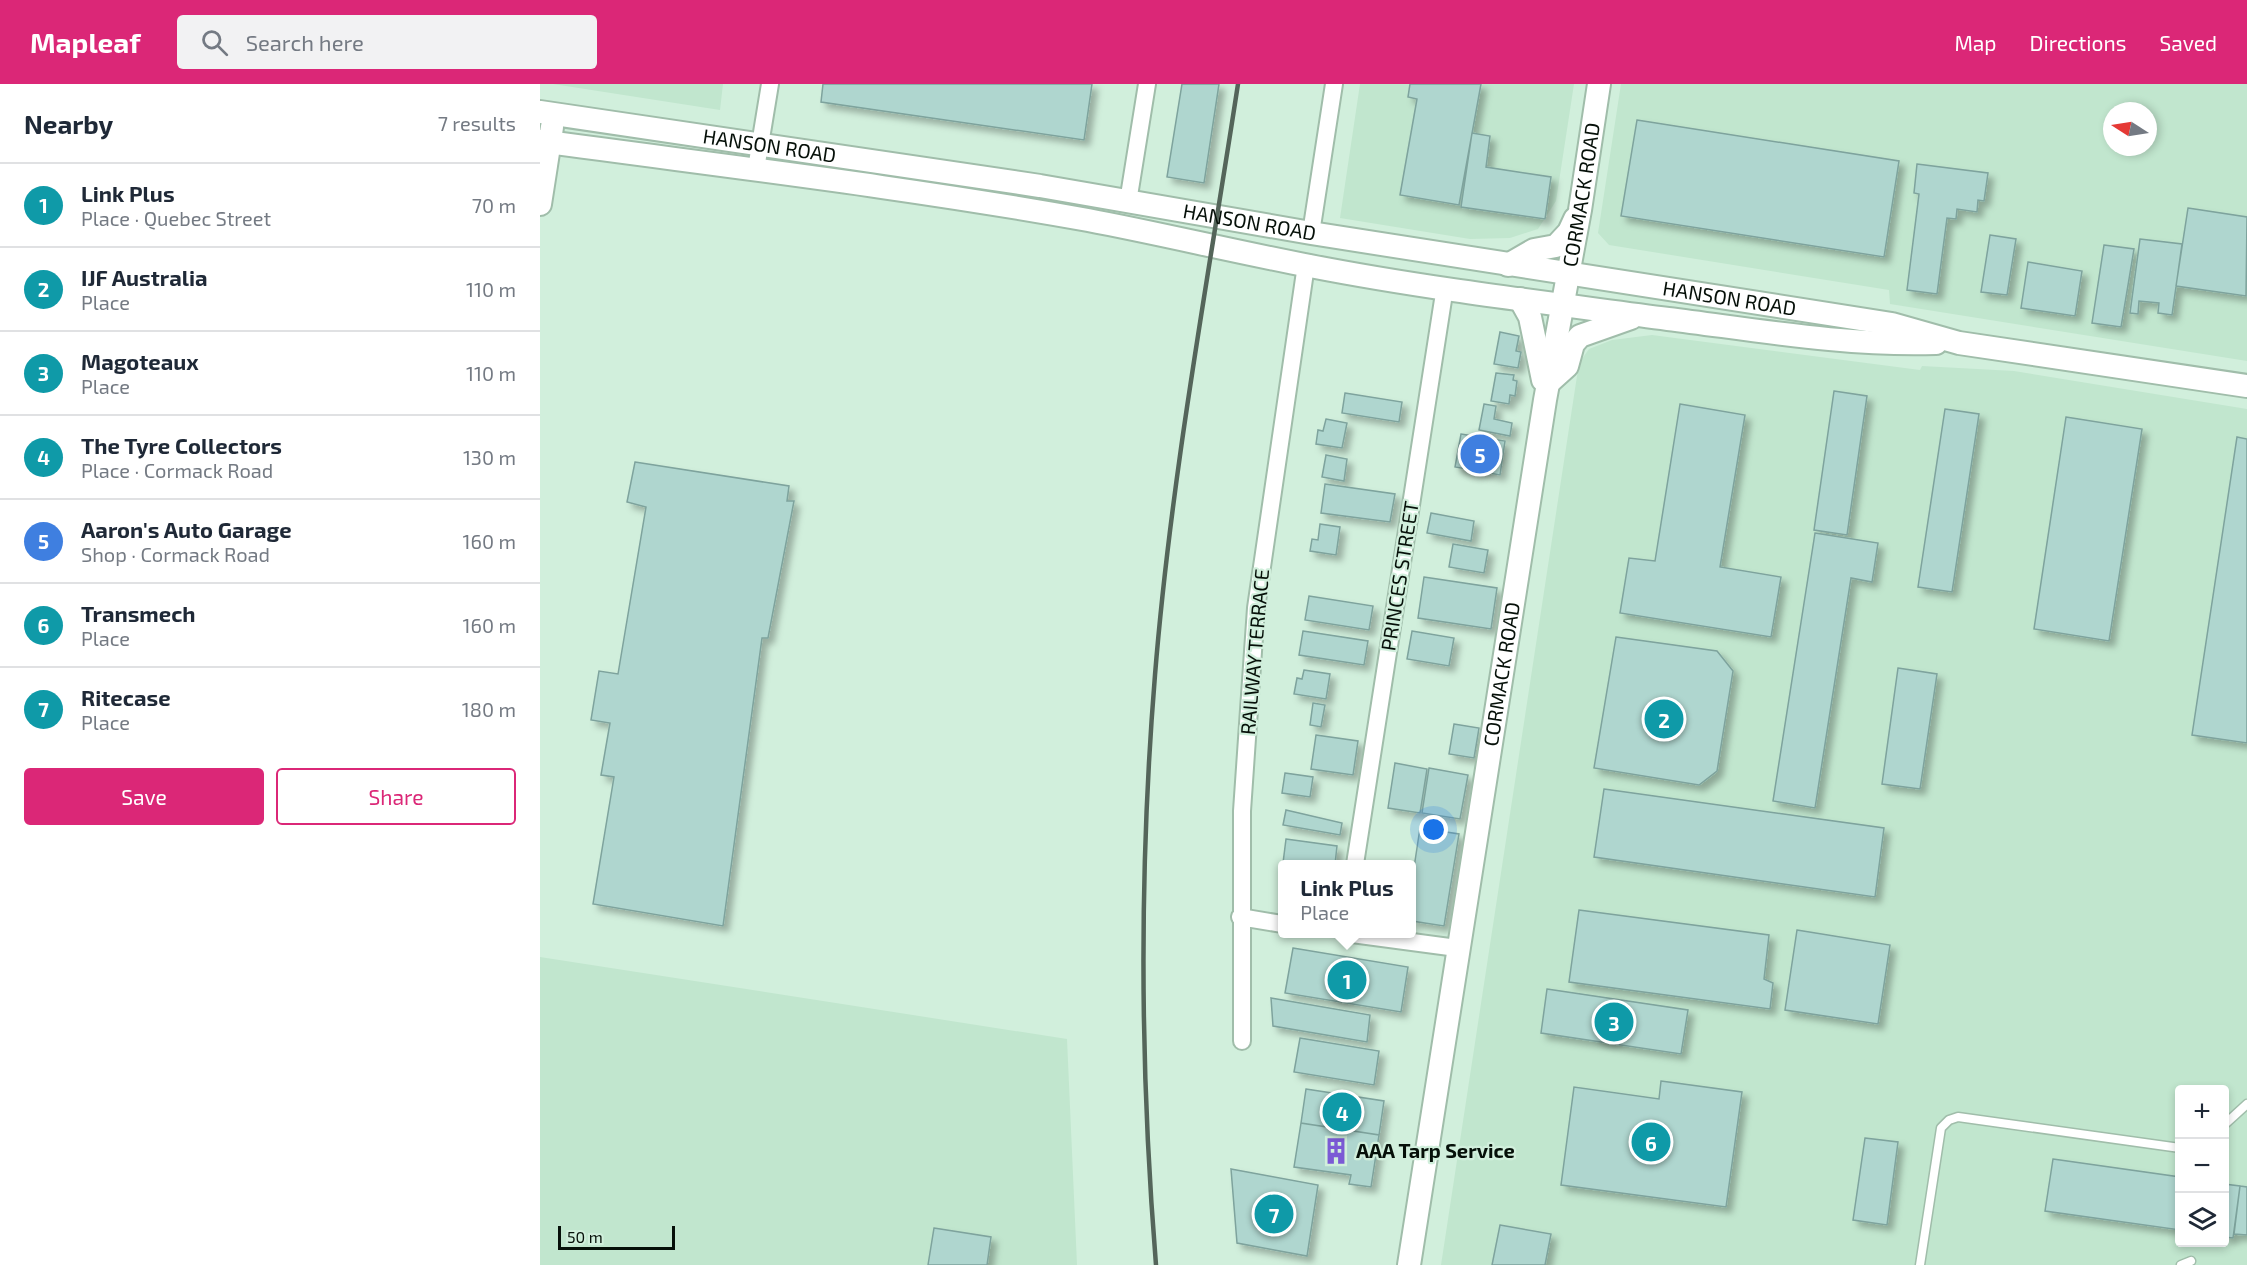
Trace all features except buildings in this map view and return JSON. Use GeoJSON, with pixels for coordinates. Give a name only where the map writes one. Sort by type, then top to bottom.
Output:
{"type":"FeatureCollection","features":[{"type":"Feature","properties":{"kind":"main road","name":"CORMACK ROAD"},"geometry":{"type":"LineString","coordinates":[[1409,1265],[1457,948],[1514,609],[1546,392],[1580,210],[1599,84]]}},
{"type":"Feature","properties":{"kind":"main road","name":"HANSON ROAD"},"geometry":{"type":"LineString","coordinates":[[547,113],[1040,186],[1508,265],[1892,324],[1959,343],[2247,386]]}},
{"type":"Feature","properties":{"kind":"main road"},"geometry":{"type":"LineString","coordinates":[[540,204],[547,113]]}},
{"type":"Feature","properties":{"kind":"main road","name":"HANSON ROAD"},"geometry":{"type":"LineString","coordinates":[[544,142],[756,169],[1086,220],[1306,266],[1520,299],[1830,340],[1897,345],[1959,343]]}},
{"type":"Feature","properties":{"kind":"main road"},"geometry":{"type":"LineString","coordinates":[[1086,220],[1111,214],[1128,202]]}},
{"type":"Feature","properties":{"kind":"main road"},"geometry":{"type":"LineString","coordinates":[[1508,265],[1534,250],[1550,248],[1560,243],[1580,210]]}},
{"type":"Feature","properties":{"kind":"main road"},"geometry":{"type":"LineString","coordinates":[[1580,210],[1587,266],[1620,282]]}},
{"type":"Feature","properties":{"kind":"main road"},"geometry":{"type":"LineString","coordinates":[[1520,299],[1530,317],[1546,392]]}},
{"type":"Feature","properties":{"kind":"main road"},"geometry":{"type":"LineString","coordinates":[[1546,392],[1567,366],[1573,344],[1580,336],[1603,326],[1641,315]]}},
{"type":"Feature","properties":{"kind":"street"},"geometry":{"type":"LineString","coordinates":[[756,169],[770,84]]}},
{"type":"Feature","properties":{"kind":"street"},"geometry":{"type":"LineString","coordinates":[[1128,202],[1147,84]]}},
{"type":"Feature","properties":{"kind":"street"},"geometry":{"type":"LineString","coordinates":[[1311,233],[1334,84]]}},
{"type":"Feature","properties":{"kind":"street","name":"RAILWAY TERRACE"},"geometry":{"type":"LineString","coordinates":[[1242,1041],[1240,917],[1242,811],[1256,608],[1306,266]]}},
{"type":"Feature","properties":{"kind":"street","name":"PRINCES STREET"},"geometry":{"type":"LineString","coordinates":[[1356,860],[1446,287]]}},
{"type":"Feature","properties":{"kind":"street"},"geometry":{"type":"LineString","coordinates":[[1240,917],[1278,923]]}},
{"type":"Feature","properties":{"kind":"street"},"geometry":{"type":"LineString","coordinates":[[1387,938],[1457,948]]}},
{"type":"Feature","properties":{"kind":"lane"},"geometry":{"type":"LineString","coordinates":[[2229,1120],[2247,1104]]}},
{"type":"Feature","properties":{"kind":"lane"},"geometry":{"type":"LineString","coordinates":[[1920,1265],[1941,1128],[1949,1120],[1958,1117],[2175,1147]]}},
{"type":"Feature","properties":{"kind":"lane"},"geometry":{"type":"LineString","coordinates":[[2181,1265],[2191,1261]]}},
{"type":"Feature","properties":{"kind":"shaded area"},"geometry":{"type":"Polygon","coordinates":[[[553,84],[723,84],[720,110],[553,84]]]}},
{"type":"Feature","properties":{"kind":"shaded area"},"geometry":{"type":"Polygon","coordinates":[[[1360,84],[1574,84],[1556,201],[1538,229],[1510,238],[1470,239],[1340,218],[1360,84]]]}},
{"type":"Feature","properties":{"kind":"shaded area"},"geometry":{"type":"Polygon","coordinates":[[[1621,84],[2247,84],[2247,361],[1890,304],[1889,290],[1609,245],[1598,233],[1621,84]]]}},
{"type":"Feature","properties":{"kind":"shaded area"},"geometry":{"type":"Polygon","coordinates":[[[1652,335],[1920,370],[1922,366],[2014,371],[2247,409],[2247,1265],[1441,1265],[1579,363],[1589,349],[1612,340],[1652,335]]]}},
{"type":"Feature","properties":{"kind":"shaded area"},"geometry":{"type":"Polygon","coordinates":[[[540,957],[1067,1039],[1077,1265],[540,1265],[540,957]]]}},
{"type":"Feature","properties":{"kind":"railway"},"geometry":{"type":"LineString","coordinates":[[1156,1265],[1144,1044],[1146,822],[1155,675],[1180,453],[1238,84]]}},
{"type":"Feature","properties":{"kind":"place","name":"Aaron's Auto Garage"},"geometry":{"type":"Point","coordinates":[1480,454]}},
{"type":"Feature","properties":{"kind":"place","name":"IJF Australia"},"geometry":{"type":"Point","coordinates":[1664,719]}},
{"type":"Feature","properties":{"kind":"place","name":"Link Plus"},"geometry":{"type":"Point","coordinates":[1347,980]}},
{"type":"Feature","properties":{"kind":"place","name":"Magoteaux"},"geometry":{"type":"Point","coordinates":[1614,1022]}},
{"type":"Feature","properties":{"kind":"place","name":"The Tyre Collectors"},"geometry":{"type":"Point","coordinates":[1342,1112]}},
{"type":"Feature","properties":{"kind":"place","name":"Transmech"},"geometry":{"type":"Point","coordinates":[1651,1142]}},
{"type":"Feature","properties":{"kind":"place","name":"AAA Tarp Service"},"geometry":{"type":"Point","coordinates":[1336,1151]}},
{"type":"Feature","properties":{"kind":"place","name":"Ritecase"},"geometry":{"type":"Point","coordinates":[1274,1214]}}]}
